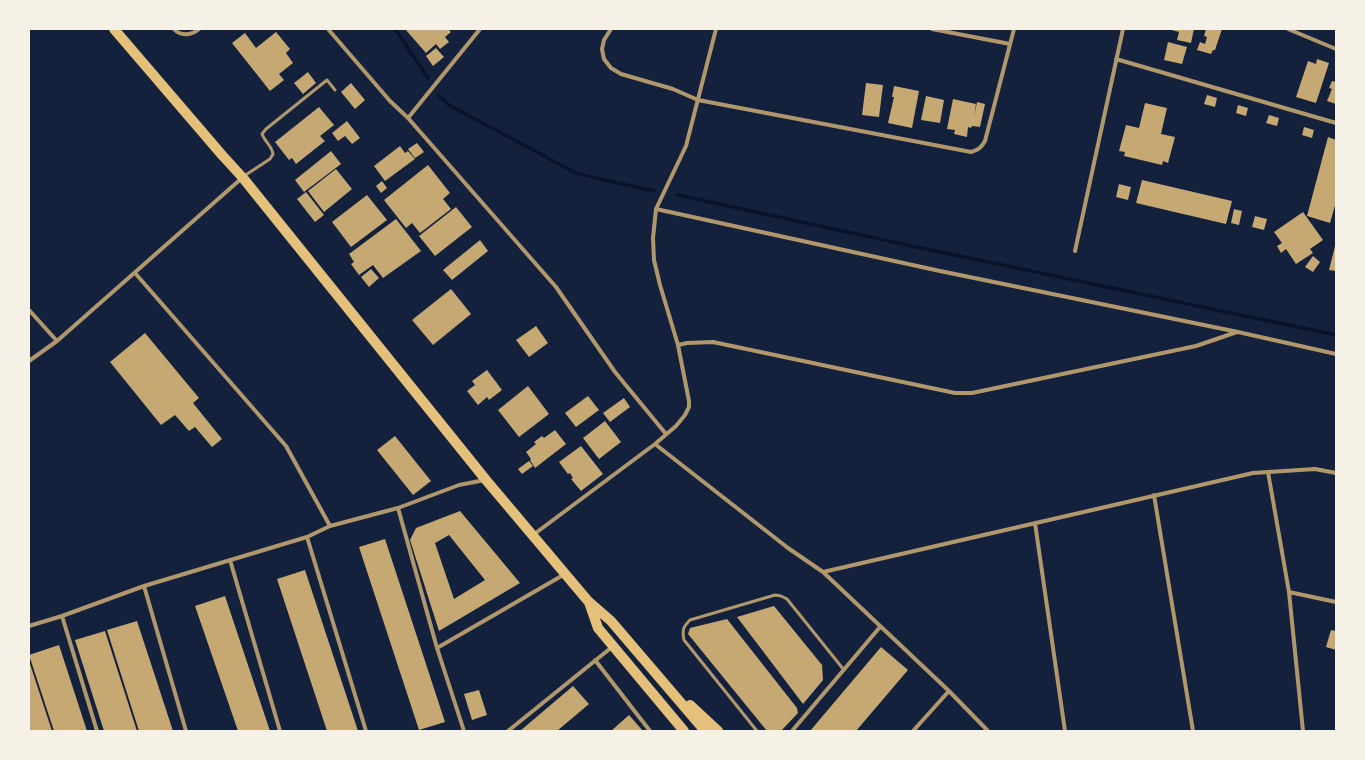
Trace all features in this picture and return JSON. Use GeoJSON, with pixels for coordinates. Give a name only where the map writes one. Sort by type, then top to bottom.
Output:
{"type":"FeatureCollection","features":[{"type":"Feature","properties":{"kind":"main road"},"geometry":{"type":"LineString","coordinates":[[114,29],[243,178],[486,480],[588,601],[611,621],[705,731]]}},
{"type":"Feature","properties":{"kind":"main road"},"geometry":{"type":"LineString","coordinates":[[588,601],[598,628],[684,731]]}},
{"type":"Feature","properties":{"kind":"main road"},"geometry":{"type":"LineString","coordinates":[[654,671],[718,731]]}},
{"type":"Feature","properties":{"kind":"street"},"geometry":{"type":"LineString","coordinates":[[174,29],[176,32],[185,35],[196,32],[199,29]]}},
{"type":"Feature","properties":{"kind":"street"},"geometry":{"type":"LineString","coordinates":[[328,29],[390,101],[408,118],[556,287],[615,372],[666,434]]}},
{"type":"Feature","properties":{"kind":"street"},"geometry":{"type":"LineString","coordinates":[[408,118],[480,29]]}},
{"type":"Feature","properties":{"kind":"street"},"geometry":{"type":"LineString","coordinates":[[611,29],[604,40],[602,49],[604,59],[611,68],[621,74],[672,89],[698,100],[971,152],[977,151],[985,142],[1014,29]]}},
{"type":"Feature","properties":{"kind":"street"},"geometry":{"type":"LineString","coordinates":[[533,535],[655,444],[676,426],[685,415],[688,408],[689,401],[678,345],[654,260],[653,238],[656,209],[686,146],[716,29]]}},
{"type":"Feature","properties":{"kind":"street"},"geometry":{"type":"LineString","coordinates":[[932,29],[1010,44]]}},
{"type":"Feature","properties":{"kind":"street"},"geometry":{"type":"LineString","coordinates":[[1075,251],[1123,29]]}},
{"type":"Feature","properties":{"kind":"street"},"geometry":{"type":"LineString","coordinates":[[1288,29],[1336,49]]}},
{"type":"Feature","properties":{"kind":"street"},"geometry":{"type":"LineString","coordinates":[[1116,59],[1336,124]]}},
{"type":"Feature","properties":{"kind":"street"},"geometry":{"type":"LineString","coordinates":[[29,361],[57,341],[243,178]]}},
{"type":"Feature","properties":{"kind":"street"},"geometry":{"type":"LineString","coordinates":[[656,209],[940,271],[1238,332],[1336,354]]}},
{"type":"Feature","properties":{"kind":"street"},"geometry":{"type":"LineString","coordinates":[[135,273],[286,446],[330,526]]}},
{"type":"Feature","properties":{"kind":"street"},"geometry":{"type":"LineString","coordinates":[[29,310],[57,341]]}},
{"type":"Feature","properties":{"kind":"street"},"geometry":{"type":"LineString","coordinates":[[678,345],[687,343],[713,342],[955,393],[972,393],[1196,346],[1238,332]]}},
{"type":"Feature","properties":{"kind":"street"},"geometry":{"type":"LineString","coordinates":[[655,444],[788,548],[823,572],[949,691],[988,731]]}},
{"type":"Feature","properties":{"kind":"street"},"geometry":{"type":"LineString","coordinates":[[823,572],[1253,473],[1315,469],[1336,473]]}},
{"type":"Feature","properties":{"kind":"street"},"geometry":{"type":"LineString","coordinates":[[1268,472],[1289,592],[1303,731]]}},
{"type":"Feature","properties":{"kind":"street"},"geometry":{"type":"LineString","coordinates":[[29,626],[62,616],[144,586],[307,537],[330,526],[398,508],[459,485],[486,480]]}},
{"type":"Feature","properties":{"kind":"street"},"geometry":{"type":"LineString","coordinates":[[1154,495],[1193,731]]}},
{"type":"Feature","properties":{"kind":"street"},"geometry":{"type":"LineString","coordinates":[[398,508],[437,648],[464,731]]}},
{"type":"Feature","properties":{"kind":"street"},"geometry":{"type":"LineString","coordinates":[[1035,523],[1065,731]]}},
{"type":"Feature","properties":{"kind":"street"},"geometry":{"type":"LineString","coordinates":[[307,537],[366,731]]}},
{"type":"Feature","properties":{"kind":"street"},"geometry":{"type":"LineString","coordinates":[[230,560],[280,731]]}},
{"type":"Feature","properties":{"kind":"street"},"geometry":{"type":"LineString","coordinates":[[437,648],[566,574]]}},
{"type":"Feature","properties":{"kind":"street"},"geometry":{"type":"LineString","coordinates":[[144,586],[186,731]]}},
{"type":"Feature","properties":{"kind":"street"},"geometry":{"type":"LineString","coordinates":[[1289,592],[1336,602]]}},
{"type":"Feature","properties":{"kind":"street"},"geometry":{"type":"LineString","coordinates":[[62,616],[97,731]]}},
{"type":"Feature","properties":{"kind":"street"},"geometry":{"type":"LineString","coordinates":[[792,731],[880,627]]}},
{"type":"Feature","properties":{"kind":"street"},"geometry":{"type":"LineString","coordinates":[[508,731],[614,646]]}},
{"type":"Feature","properties":{"kind":"street"},"geometry":{"type":"LineString","coordinates":[[595,660],[650,731]]}},
{"type":"Feature","properties":{"kind":"street"},"geometry":{"type":"LineString","coordinates":[[913,731],[949,691]]}},
{"type":"Feature","properties":{"kind":"lane"},"geometry":{"type":"LineString","coordinates":[[243,178],[270,159],[273,154],[272,149],[262,134],[266,129],[327,80],[336,90]]}},
{"type":"Feature","properties":{"kind":"lane"},"geometry":{"type":"LineString","coordinates":[[757,731],[684,640],[682,632],[685,625],[690,620],[774,595],[781,596],[787,599],[844,670]]}},
{"type":"Feature","properties":{"kind":"building"},"geometry":{"type":"Polygon","coordinates":[[[405,29],[448,29],[451,32],[445,37],[449,42],[440,49],[436,44],[426,53],[405,29]]]}},
{"type":"Feature","properties":{"kind":"building"},"geometry":{"type":"Polygon","coordinates":[[[1168,29],[1194,29],[1191,43],[1177,40],[1179,32],[1168,29]]]}},
{"type":"Feature","properties":{"kind":"building"},"geometry":{"type":"Polygon","coordinates":[[[1206,29],[1222,29],[1215,50],[1213,50],[1211,54],[1197,50],[1200,42],[1205,44],[1207,37],[1204,36],[1206,29]]]}},
{"type":"Feature","properties":{"kind":"building"},"geometry":{"type":"Polygon","coordinates":[[[276,32],[290,49],[286,53],[293,63],[279,74],[284,80],[270,91],[232,43],[245,33],[256,48],[276,32]]]}},
{"type":"Feature","properties":{"kind":"building"},"geometry":{"type":"Polygon","coordinates":[[[1168,42],[1187,47],[1182,64],[1164,60],[1168,42]]]}},
{"type":"Feature","properties":{"kind":"building"},"geometry":{"type":"Polygon","coordinates":[[[436,48],[444,57],[433,66],[426,56],[436,48]]]}},
{"type":"Feature","properties":{"kind":"building"},"geometry":{"type":"Polygon","coordinates":[[[1317,59],[1329,63],[1316,103],[1296,97],[1308,61],[1316,64],[1317,59]]]}},
{"type":"Feature","properties":{"kind":"building"},"geometry":{"type":"Polygon","coordinates":[[[308,72],[316,83],[303,94],[294,83],[308,72]]]}},
{"type":"Feature","properties":{"kind":"building"},"geometry":{"type":"Polygon","coordinates":[[[1332,81],[1336,82],[1336,104],[1327,101],[1332,89],[1329,88],[1332,81]]]}},
{"type":"Feature","properties":{"kind":"building"},"geometry":{"type":"Polygon","coordinates":[[[351,83],[365,100],[355,109],[341,92],[351,83]]]}},
{"type":"Feature","properties":{"kind":"building"},"geometry":{"type":"Polygon","coordinates":[[[866,83],[883,85],[879,117],[862,115],[866,83]]]}},
{"type":"Feature","properties":{"kind":"building"},"geometry":{"type":"Polygon","coordinates":[[[894,86],[919,91],[912,128],[888,123],[894,97],[892,97],[894,86]]]}},
{"type":"Feature","properties":{"kind":"building"},"geometry":{"type":"Polygon","coordinates":[[[1207,95],[1217,98],[1215,107],[1204,104],[1207,95]]]}},
{"type":"Feature","properties":{"kind":"building"},"geometry":{"type":"Polygon","coordinates":[[[926,96],[944,100],[940,123],[921,120],[926,96]]]}},
{"type":"Feature","properties":{"kind":"building"},"geometry":{"type":"Polygon","coordinates":[[[953,99],[976,104],[974,117],[977,102],[985,104],[980,127],[968,127],[967,137],[954,134],[955,130],[947,129],[953,99]]]}},
{"type":"Feature","properties":{"kind":"building"},"geometry":{"type":"Polygon","coordinates":[[[1145,103],[1167,108],[1161,134],[1175,137],[1168,163],[1163,161],[1162,165],[1124,156],[1125,152],[1119,151],[1126,125],[1139,128],[1145,103]]]}},
{"type":"Feature","properties":{"kind":"building"},"geometry":{"type":"Polygon","coordinates":[[[1238,105],[1248,108],[1246,116],[1236,113],[1238,105]]]}},
{"type":"Feature","properties":{"kind":"building"},"geometry":{"type":"Polygon","coordinates":[[[319,107],[334,125],[320,136],[325,141],[296,164],[292,158],[289,160],[275,142],[319,107]]]}},
{"type":"Feature","properties":{"kind":"building"},"geometry":{"type":"Polygon","coordinates":[[[1269,115],[1279,118],[1277,126],[1266,123],[1269,115]]]}},
{"type":"Feature","properties":{"kind":"building"},"geometry":{"type":"Polygon","coordinates":[[[347,121],[360,138],[352,144],[345,136],[338,141],[332,133],[347,121]]]}},
{"type":"Feature","properties":{"kind":"building"},"geometry":{"type":"Polygon","coordinates":[[[1304,127],[1314,130],[1312,138],[1302,135],[1304,127]]]}},
{"type":"Feature","properties":{"kind":"building"},"geometry":{"type":"Polygon","coordinates":[[[1328,137],[1336,140],[1336,202],[1330,223],[1307,216],[1328,137]]]}},
{"type":"Feature","properties":{"kind":"building"},"geometry":{"type":"Polygon","coordinates":[[[417,143],[424,152],[415,158],[408,149],[417,143]]]}},
{"type":"Feature","properties":{"kind":"building"},"geometry":{"type":"Polygon","coordinates":[[[400,146],[405,153],[408,151],[415,159],[385,181],[374,166],[400,146]]]}},
{"type":"Feature","properties":{"kind":"building"},"geometry":{"type":"Polygon","coordinates":[[[331,151],[341,164],[304,192],[295,180],[331,151]]]}},
{"type":"Feature","properties":{"kind":"building"},"geometry":{"type":"Polygon","coordinates":[[[428,165],[450,193],[443,199],[451,209],[420,233],[412,223],[406,228],[384,200],[428,165]]]}},
{"type":"Feature","properties":{"kind":"building"},"geometry":{"type":"Polygon","coordinates":[[[336,169],[352,189],[324,212],[308,191],[336,169]]]}},
{"type":"Feature","properties":{"kind":"building"},"geometry":{"type":"Polygon","coordinates":[[[1142,180],[1232,201],[1226,224],[1136,203],[1142,180]]]}},
{"type":"Feature","properties":{"kind":"building"},"geometry":{"type":"Polygon","coordinates":[[[382,181],[387,188],[381,193],[376,186],[382,181]]]}},
{"type":"Feature","properties":{"kind":"building"},"geometry":{"type":"Polygon","coordinates":[[[1119,184],[1131,187],[1128,200],[1116,197],[1119,184]]]}},
{"type":"Feature","properties":{"kind":"building"},"geometry":{"type":"Polygon","coordinates":[[[306,192],[324,215],[315,222],[297,199],[306,192]]]}},
{"type":"Feature","properties":{"kind":"building"},"geometry":{"type":"Polygon","coordinates":[[[367,195],[387,220],[351,247],[332,222],[367,195]]]}},
{"type":"Feature","properties":{"kind":"building"},"geometry":{"type":"Polygon","coordinates":[[[456,207],[472,227],[435,256],[419,236],[456,207]]]}},
{"type":"Feature","properties":{"kind":"building"},"geometry":{"type":"Polygon","coordinates":[[[1234,209],[1242,211],[1239,225],[1231,223],[1234,209]]]}},
{"type":"Feature","properties":{"kind":"building"},"geometry":{"type":"Polygon","coordinates":[[[1303,212],[1323,240],[1310,249],[1313,253],[1296,264],[1286,249],[1281,253],[1277,246],[1282,243],[1274,232],[1303,212]]]}},
{"type":"Feature","properties":{"kind":"building"},"geometry":{"type":"Polygon","coordinates":[[[1255,216],[1267,219],[1264,230],[1252,227],[1255,216]]]}},
{"type":"Feature","properties":{"kind":"building"},"geometry":{"type":"Polygon","coordinates":[[[396,219],[421,251],[383,278],[373,265],[359,275],[351,264],[354,262],[349,254],[396,219]]]}},
{"type":"Feature","properties":{"kind":"building"},"geometry":{"type":"Polygon","coordinates":[[[480,240],[488,251],[452,280],[443,270],[480,240]]]}},
{"type":"Feature","properties":{"kind":"building"},"geometry":{"type":"Polygon","coordinates":[[[1336,246],[1336,271],[1329,270],[1336,246]]]}},
{"type":"Feature","properties":{"kind":"building"},"geometry":{"type":"Polygon","coordinates":[[[1313,256],[1320,262],[1313,272],[1305,267],[1313,256]]]}},
{"type":"Feature","properties":{"kind":"building"},"geometry":{"type":"Polygon","coordinates":[[[371,269],[379,278],[369,287],[361,277],[371,269]]]}},
{"type":"Feature","properties":{"kind":"building"},"geometry":{"type":"Polygon","coordinates":[[[451,289],[471,314],[433,345],[412,320],[451,289]]]}},
{"type":"Feature","properties":{"kind":"building"},"geometry":{"type":"Polygon","coordinates":[[[536,326],[548,343],[529,357],[516,340],[536,326]]]}},
{"type":"Feature","properties":{"kind":"building"},"geometry":{"type":"Polygon","coordinates":[[[145,333],[199,398],[193,403],[222,439],[212,447],[195,427],[189,431],[175,415],[161,425],[110,362],[145,333]]]}},
{"type":"Feature","properties":{"kind":"building"},"geometry":{"type":"Polygon","coordinates":[[[487,370],[502,390],[489,400],[487,397],[478,405],[467,391],[475,385],[472,381],[487,370]]]}},
{"type":"Feature","properties":{"kind":"building"},"geometry":{"type":"Polygon","coordinates":[[[528,386],[549,414],[519,437],[498,410],[528,386]]]}},
{"type":"Feature","properties":{"kind":"building"},"geometry":{"type":"Polygon","coordinates":[[[588,396],[599,410],[576,427],[565,413],[588,396]]]}},
{"type":"Feature","properties":{"kind":"building"},"geometry":{"type":"Polygon","coordinates":[[[624,398],[630,407],[610,422],[603,413],[624,398]]]}},
{"type":"Feature","properties":{"kind":"building"},"geometry":{"type":"Polygon","coordinates":[[[605,421],[621,442],[599,459],[583,438],[605,421]]]}},
{"type":"Feature","properties":{"kind":"building"},"geometry":{"type":"Polygon","coordinates":[[[555,430],[566,444],[535,468],[526,452],[536,444],[534,442],[542,436],[544,438],[555,430]]]}},
{"type":"Feature","properties":{"kind":"building"},"geometry":{"type":"Polygon","coordinates":[[[395,436],[431,481],[413,495],[377,450],[395,436]]]}},
{"type":"Feature","properties":{"kind":"building"},"geometry":{"type":"Polygon","coordinates":[[[581,446],[603,474],[581,491],[571,479],[573,478],[570,473],[568,474],[559,462],[581,446]]]}},
{"type":"Feature","properties":{"kind":"building"},"geometry":{"type":"Polygon","coordinates":[[[529,461],[533,466],[522,474],[518,469],[529,461]]]}},
{"type":"Feature","properties":{"kind":"building"},"geometry":{"type":"Polygon","coordinates":[[[460,511],[520,583],[439,631],[410,540],[416,528],[460,511]],[[449,535],[435,543],[454,599],[485,580],[449,535]]]}},
{"type":"Feature","properties":{"kind":"building"},"geometry":{"type":"Polygon","coordinates":[[[385,539],[445,722],[419,730],[359,547],[385,539]]]}},
{"type":"Feature","properties":{"kind":"building"},"geometry":{"type":"Polygon","coordinates":[[[305,570],[358,731],[327,731],[277,579],[305,570]]]}},
{"type":"Feature","properties":{"kind":"building"},"geometry":{"type":"Polygon","coordinates":[[[225,596],[270,731],[238,731],[195,606],[225,596]]]}},
{"type":"Feature","properties":{"kind":"building"},"geometry":{"type":"Polygon","coordinates":[[[774,606],[822,665],[823,680],[803,704],[737,617],[774,606]]]}},
{"type":"Feature","properties":{"kind":"building"},"geometry":{"type":"Polygon","coordinates":[[[727,619],[797,708],[798,713],[781,731],[767,731],[688,634],[690,628],[727,619]]]}},
{"type":"Feature","properties":{"kind":"building"},"geometry":{"type":"Polygon","coordinates":[[[137,621],[173,731],[139,731],[107,630],[137,621]]]}},
{"type":"Feature","properties":{"kind":"building"},"geometry":{"type":"Polygon","coordinates":[[[1331,630],[1336,631],[1336,650],[1326,647],[1331,630]]]}},
{"type":"Feature","properties":{"kind":"building"},"geometry":{"type":"Polygon","coordinates":[[[105,631],[137,731],[104,731],[75,640],[105,631]]]}},
{"type":"Feature","properties":{"kind":"building"},"geometry":{"type":"Polygon","coordinates":[[[59,645],[87,731],[54,731],[29,655],[59,645]]]}},
{"type":"Feature","properties":{"kind":"building"},"geometry":{"type":"Polygon","coordinates":[[[881,647],[908,670],[856,731],[810,731],[881,647]]]}},
{"type":"Feature","properties":{"kind":"building"},"geometry":{"type":"Polygon","coordinates":[[[29,661],[52,731],[29,731],[29,661]]]}},
{"type":"Feature","properties":{"kind":"building"},"geometry":{"type":"Polygon","coordinates":[[[573,686],[589,704],[557,731],[520,731],[573,686]]]}},
{"type":"Feature","properties":{"kind":"building"},"geometry":{"type":"Polygon","coordinates":[[[479,690],[487,715],[472,720],[464,694],[479,690]]]}},
{"type":"Feature","properties":{"kind":"building"},"geometry":{"type":"Polygon","coordinates":[[[629,715],[643,731],[611,731],[629,715]]]}},
{"type":"Feature","properties":{"kind":"waterway"},"geometry":{"type":"LineString","coordinates":[[395,29],[428,78]]}},
{"type":"Feature","properties":{"kind":"waterway"},"geometry":{"type":"LineString","coordinates":[[439,96],[449,105],[576,173],[654,191]]}},
{"type":"Feature","properties":{"kind":"waterway"},"geometry":{"type":"LineString","coordinates":[[678,195],[907,245],[1336,335]]}}]}
